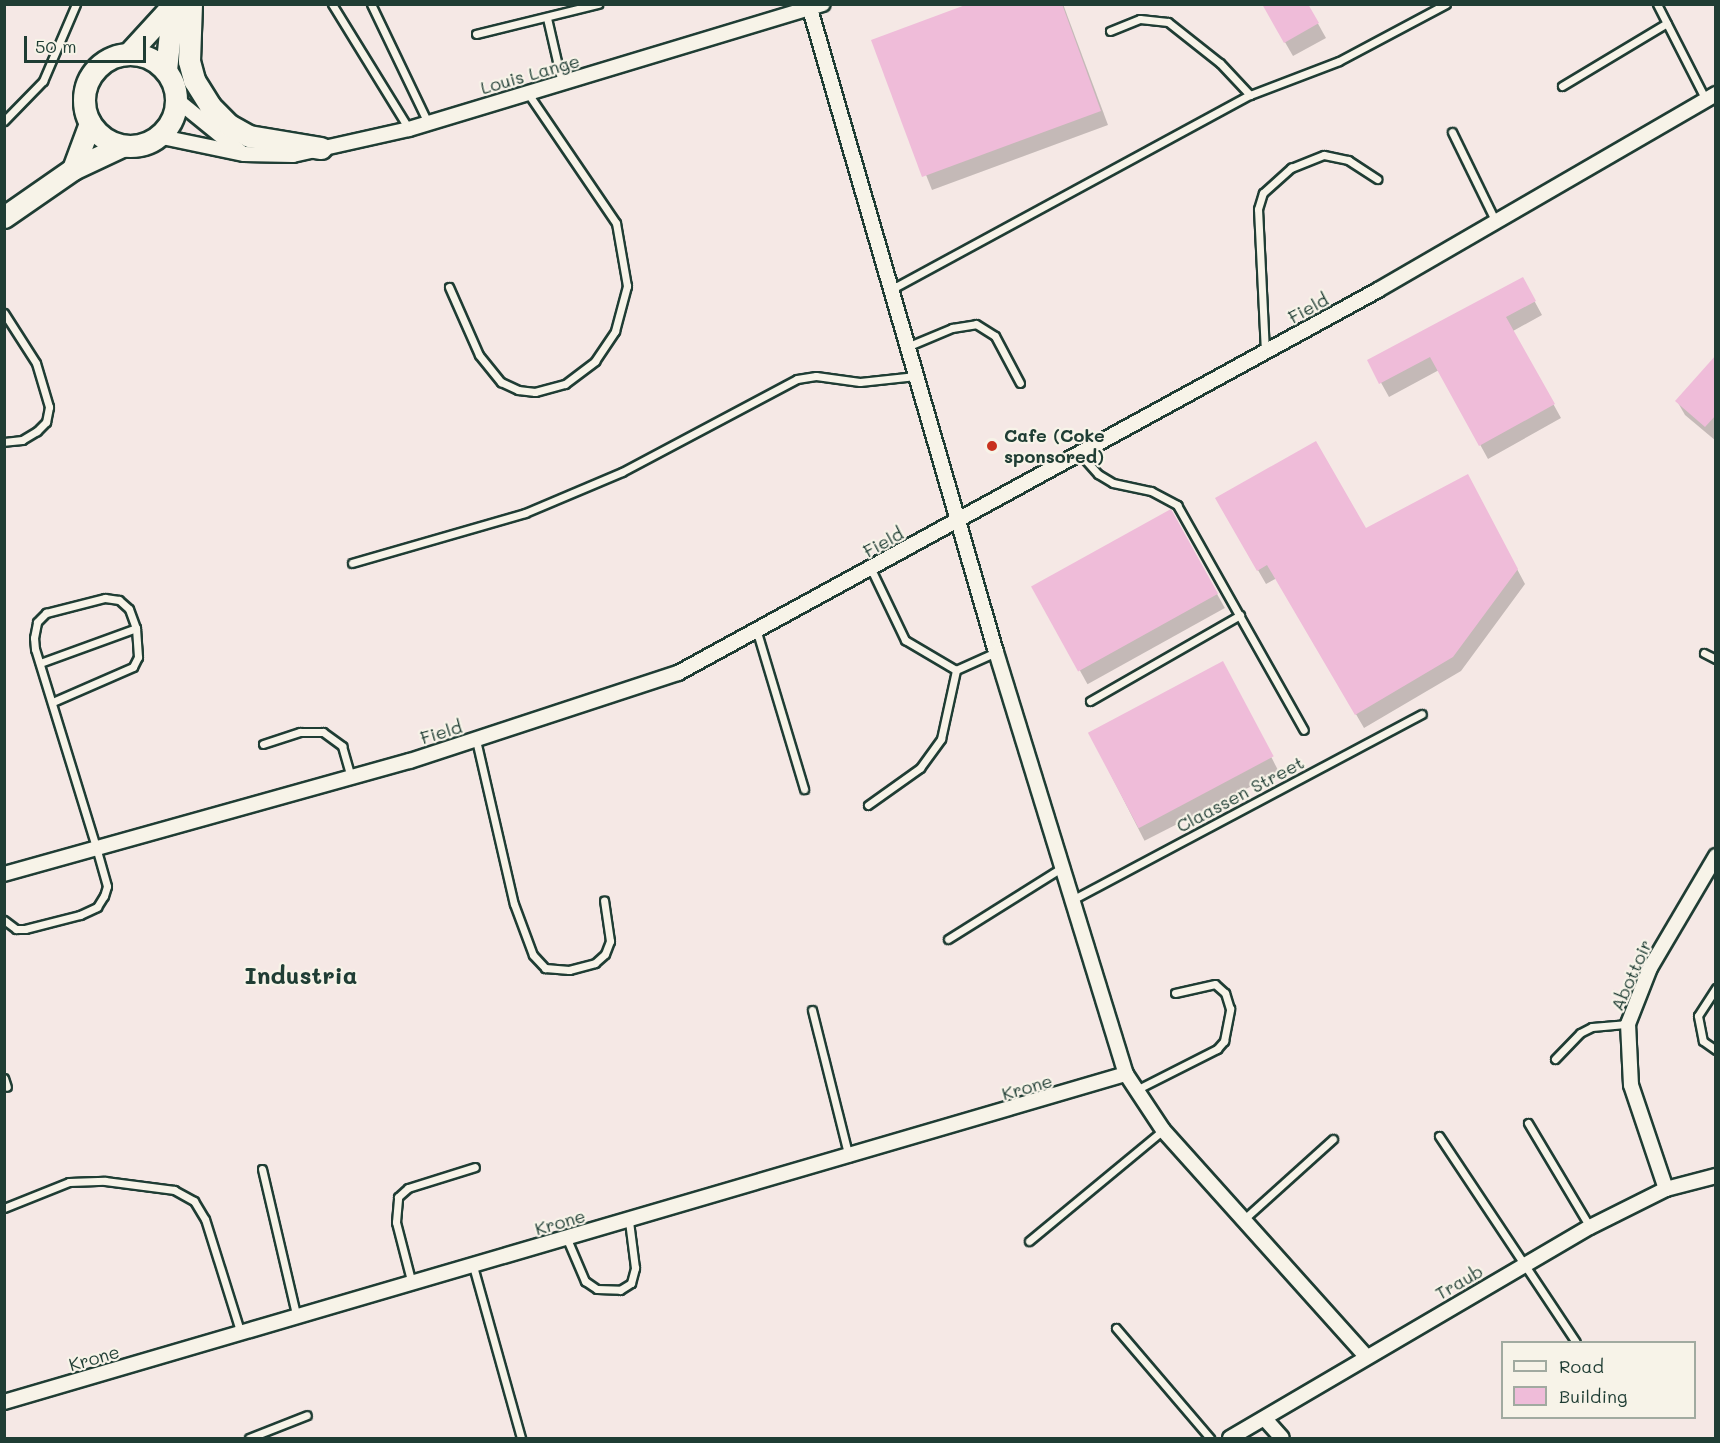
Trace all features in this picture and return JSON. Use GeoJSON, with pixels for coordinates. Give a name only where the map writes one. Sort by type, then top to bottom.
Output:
{"type":"FeatureCollection","features":[{"type":"Feature","properties":{"kind":"main road"},"geometry":{"type":"LineString","coordinates":[[179,5],[166,70],[177,100],[174,116],[162,137],[139,146],[123,146],[101,137],[90,123],[83,101],[90,78],[106,60],[129,53],[179,5]]}},
{"type":"Feature","properties":{"kind":"main road"},"geometry":{"type":"LineString","coordinates":[[179,5],[194,80],[210,106],[229,125],[249,136],[321,148]]}},
{"type":"Feature","properties":{"kind":"main road"},"geometry":{"type":"LineString","coordinates":[[129,53],[153,60],[166,70]]}},
{"type":"Feature","properties":{"kind":"main road"},"geometry":{"type":"LineString","coordinates":[[73,170],[90,123]]}},
{"type":"Feature","properties":{"kind":"main road"},"geometry":{"type":"LineString","coordinates":[[4,217],[73,170],[123,146]]}},
{"type":"Feature","properties":{"kind":"street","name":"Louis Lange"},"geometry":{"type":"LineString","coordinates":[[162,137],[267,157],[321,148],[409,129],[816,7]]}},
{"type":"Feature","properties":{"kind":"street"},"geometry":{"type":"LineString","coordinates":[[816,7],[892,289],[996,652],[1126,1074],[1163,1130],[1365,1356]]}},
{"type":"Feature","properties":{"kind":"street","name":"Field"},"geometry":{"type":"LineString","coordinates":[[4,874],[351,778],[476,740],[678,673],[757,632],[1265,352],[1711,97]]}},
{"type":"Feature","properties":{"kind":"street"},"geometry":{"type":"LineString","coordinates":[[177,100],[244,154]]}},
{"type":"Feature","properties":{"kind":"street","name":"Abottoir"},"geometry":{"type":"LineString","coordinates":[[1666,1189],[1631,1085],[1628,1024],[1650,968],[1716,855]]}},
{"type":"Feature","properties":{"kind":"street","name":"Krone"},"geometry":{"type":"LineString","coordinates":[[4,1402],[849,1157],[1126,1074]]}},
{"type":"Feature","properties":{"kind":"street","name":"Traub"},"geometry":{"type":"LineString","coordinates":[[1230,1438],[1265,1419],[1365,1356],[1590,1227],[1666,1189],[1716,1176]]}},
{"type":"Feature","properties":{"kind":"street"},"geometry":{"type":"LineString","coordinates":[[1265,1419],[1281,1438]]}},
{"type":"Feature","properties":{"kind":"lane"},"geometry":{"type":"LineString","coordinates":[[4,121],[43,81],[76,4]]}},
{"type":"Feature","properties":{"kind":"lane"},"geometry":{"type":"LineString","coordinates":[[332,4],[409,129]]}},
{"type":"Feature","properties":{"kind":"lane"},"geometry":{"type":"LineString","coordinates":[[371,4],[428,123]]}},
{"type":"Feature","properties":{"kind":"lane"},"geometry":{"type":"LineString","coordinates":[[476,34],[598,4]]}},
{"type":"Feature","properties":{"kind":"lane"},"geometry":{"type":"LineString","coordinates":[[892,289],[1250,95],[1339,61],[1446,4]]}},
{"type":"Feature","properties":{"kind":"lane"},"geometry":{"type":"LineString","coordinates":[[1657,4],[1711,97]]}},
{"type":"Feature","properties":{"kind":"lane"},"geometry":{"type":"LineString","coordinates":[[547,18],[562,83]]}},
{"type":"Feature","properties":{"kind":"lane"},"geometry":{"type":"LineString","coordinates":[[1110,32],[1140,19],[1168,22],[1220,63],[1250,95]]}},
{"type":"Feature","properties":{"kind":"lane"},"geometry":{"type":"LineString","coordinates":[[1562,86],[1667,23]]}},
{"type":"Feature","properties":{"kind":"lane"},"geometry":{"type":"LineString","coordinates":[[449,287],[479,355],[501,382],[518,390],[535,392],[566,384],[595,361],[615,331],[627,286],[616,223],[527,92]]}},
{"type":"Feature","properties":{"kind":"lane"},"geometry":{"type":"LineString","coordinates":[[1452,132],[1495,220]]}},
{"type":"Feature","properties":{"kind":"lane"},"geometry":{"type":"LineString","coordinates":[[1265,352],[1258,209],[1263,193],[1291,168],[1324,155],[1348,160],[1377,179]]}},
{"type":"Feature","properties":{"kind":"lane"},"geometry":{"type":"LineString","coordinates":[[4,313],[36,363],[49,407],[46,422],[37,431],[22,440],[4,442]]}},
{"type":"Feature","properties":{"kind":"lane"},"geometry":{"type":"LineString","coordinates":[[909,346],[952,328],[976,324],[995,336],[1020,383]]}},
{"type":"Feature","properties":{"kind":"lane"},"geometry":{"type":"LineString","coordinates":[[352,563],[525,513],[622,472],[797,380],[816,376],[860,382],[917,376]]}},
{"type":"Feature","properties":{"kind":"lane"},"geometry":{"type":"LineString","coordinates":[[1080,454],[1098,474],[1113,483],[1151,491],[1177,505],[1304,730]]}},
{"type":"Feature","properties":{"kind":"lane"},"geometry":{"type":"LineString","coordinates":[[871,569],[905,640],[956,670]]}},
{"type":"Feature","properties":{"kind":"lane"},"geometry":{"type":"LineString","coordinates":[[4,920],[16,929],[25,929],[97,907],[106,886],[34,638],[37,622],[46,613],[105,598],[119,600],[129,609],[136,628],[138,657],[133,666],[53,702]]}},
{"type":"Feature","properties":{"kind":"lane"},"geometry":{"type":"LineString","coordinates":[[1090,701],[1240,615]]}},
{"type":"Feature","properties":{"kind":"lane"},"geometry":{"type":"LineString","coordinates":[[40,663],[136,628]]}},
{"type":"Feature","properties":{"kind":"lane"},"geometry":{"type":"LineString","coordinates":[[757,632],[804,789]]}},
{"type":"Feature","properties":{"kind":"lane"},"geometry":{"type":"LineString","coordinates":[[956,670],[996,652]]}},
{"type":"Feature","properties":{"kind":"lane"},"geometry":{"type":"LineString","coordinates":[[1704,652],[1716,659]]}},
{"type":"Feature","properties":{"kind":"lane"},"geometry":{"type":"LineString","coordinates":[[868,805],[920,768],[941,739],[956,670]]}},
{"type":"Feature","properties":{"kind":"lane","name":"Claassen Street"},"geometry":{"type":"LineString","coordinates":[[1071,901],[1422,714]]}},
{"type":"Feature","properties":{"kind":"lane"},"geometry":{"type":"LineString","coordinates":[[263,744],[300,732],[323,732],[342,746],[351,778]]}},
{"type":"Feature","properties":{"kind":"lane"},"geometry":{"type":"LineString","coordinates":[[476,740],[514,904],[533,956],[545,968],[569,970],[595,963],[605,954],[610,941],[604,900]]}},
{"type":"Feature","properties":{"kind":"lane"},"geometry":{"type":"LineString","coordinates":[[948,939],[1061,868]]}},
{"type":"Feature","properties":{"kind":"lane"},"geometry":{"type":"LineString","coordinates":[[1136,1090],[1217,1049],[1224,1041],[1230,1010],[1225,993],[1215,984],[1175,993]]}},
{"type":"Feature","properties":{"kind":"lane"},"geometry":{"type":"LineString","coordinates":[[1716,988],[1698,1016],[1703,1041],[1716,1050]]}},
{"type":"Feature","properties":{"kind":"lane"},"geometry":{"type":"LineString","coordinates":[[812,1010],[849,1157]]}},
{"type":"Feature","properties":{"kind":"lane"},"geometry":{"type":"LineString","coordinates":[[1555,1059],[1580,1033],[1592,1028],[1628,1024]]}},
{"type":"Feature","properties":{"kind":"lane"},"geometry":{"type":"LineString","coordinates":[[4,1078],[7,1087]]}},
{"type":"Feature","properties":{"kind":"lane"},"geometry":{"type":"LineString","coordinates":[[1528,1123],[1590,1227]]}},
{"type":"Feature","properties":{"kind":"lane"},"geometry":{"type":"LineString","coordinates":[[1029,1241],[1163,1130]]}},
{"type":"Feature","properties":{"kind":"lane"},"geometry":{"type":"LineString","coordinates":[[1439,1136],[1523,1266],[1575,1341]]}},
{"type":"Feature","properties":{"kind":"lane"},"geometry":{"type":"LineString","coordinates":[[1243,1220],[1333,1139]]}},
{"type":"Feature","properties":{"kind":"lane"},"geometry":{"type":"LineString","coordinates":[[412,1284],[396,1222],[394,1207],[398,1197],[408,1188],[475,1167]]}},
{"type":"Feature","properties":{"kind":"lane"},"geometry":{"type":"LineString","coordinates":[[262,1170],[297,1318]]}},
{"type":"Feature","properties":{"kind":"lane"},"geometry":{"type":"LineString","coordinates":[[4,1208],[69,1182],[114,1182],[174,1190],[194,1201],[205,1219],[241,1334]]}},
{"type":"Feature","properties":{"kind":"lane"},"geometry":{"type":"LineString","coordinates":[[567,1239],[585,1281],[597,1289],[620,1290],[631,1283],[635,1268],[629,1221]]}},
{"type":"Feature","properties":{"kind":"lane"},"geometry":{"type":"LineString","coordinates":[[473,1266],[521,1438]]}},
{"type":"Feature","properties":{"kind":"lane"},"geometry":{"type":"LineString","coordinates":[[1116,1328],[1210,1438]]}},
{"type":"Feature","properties":{"kind":"lane"},"geometry":{"type":"LineString","coordinates":[[249,1438],[307,1415]]}},
{"type":"Feature","properties":{"kind":"building"},"geometry":{"type":"Polygon","coordinates":[[[968,4],[1062,4],[1101,111],[922,177],[871,40],[968,4]]]}},
{"type":"Feature","properties":{"kind":"building"},"geometry":{"type":"Polygon","coordinates":[[[1262,4],[1308,4],[1319,23],[1284,43],[1262,4]]]}},
{"type":"Feature","properties":{"kind":"building"},"geometry":{"type":"Polygon","coordinates":[[[1523,277],[1536,301],[1506,317],[1555,404],[1479,446],[1430,357],[1379,384],[1367,360],[1523,277]]]}},
{"type":"Feature","properties":{"kind":"building"},"geometry":{"type":"Polygon","coordinates":[[[1716,355],[1716,415],[1705,427],[1675,401],[1716,355]]]}},
{"type":"Feature","properties":{"kind":"building"},"geometry":{"type":"Polygon","coordinates":[[[1316,441],[1366,528],[1468,474],[1518,569],[1453,657],[1355,715],[1267,565],[1257,571],[1215,498],[1316,441]]]}},
{"type":"Feature","properties":{"kind":"building"},"geometry":{"type":"Polygon","coordinates":[[[1171,509],[1218,594],[1078,671],[1031,587],[1171,509]]]}},
{"type":"Feature","properties":{"kind":"building"},"geometry":{"type":"Polygon","coordinates":[[[1223,661],[1274,756],[1139,828],[1088,733],[1223,661]]]}},
{"type":"Feature","properties":{"kind":"place","name":"Cafe (Coke sponsored)"},"geometry":{"type":"Point","coordinates":[992,446]}},
{"type":"Feature","properties":{"kind":"district","name":"Industria"},"geometry":{"type":"Point","coordinates":[301,975]}}]}
